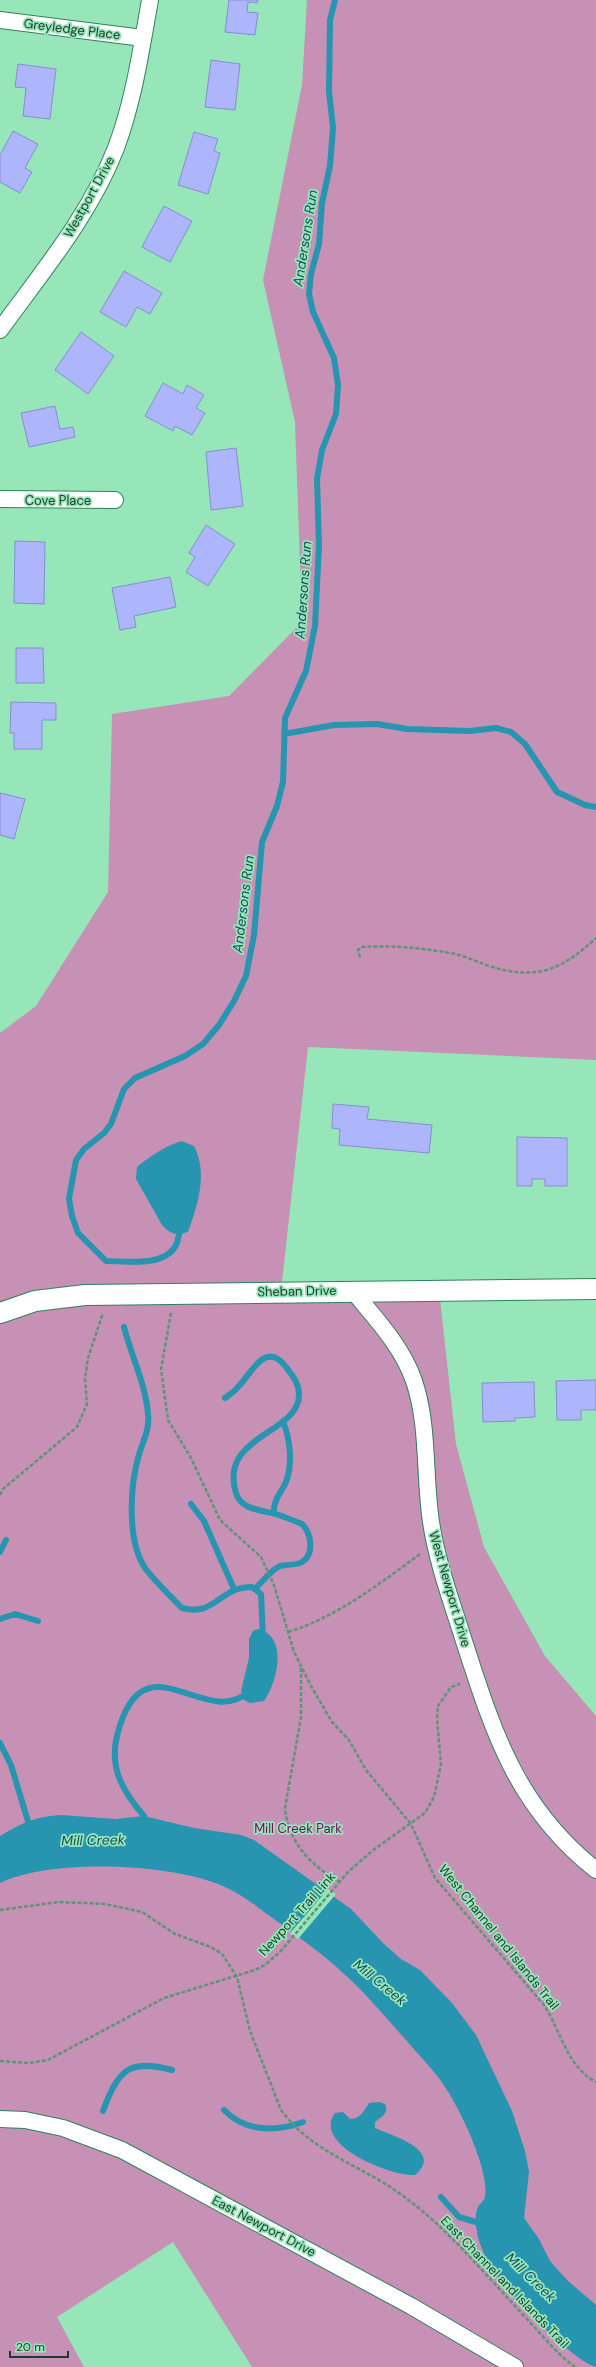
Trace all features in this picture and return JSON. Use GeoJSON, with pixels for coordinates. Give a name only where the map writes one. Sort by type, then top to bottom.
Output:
{"type":"FeatureCollection","features":[{"type":"Feature","properties":{"kind":"street","name":"Westport Drive"},"geometry":{"type":"LineString","coordinates":[[0,330],[71,231],[103,177],[116,148],[130,106],[150,0]]}},
{"type":"Feature","properties":{"kind":"street","name":"Greyledge Place"},"geometry":{"type":"LineString","coordinates":[[0,20],[143,38]]}},
{"type":"Feature","properties":{"kind":"street","name":"Cove Place"},"geometry":{"type":"LineString","coordinates":[[0,499],[115,500]]}},
{"type":"Feature","properties":{"kind":"street","name":"Sheban Drive"},"geometry":{"type":"LineString","coordinates":[[0,1313],[36,1301],[61,1297],[352,1290],[596,1288]]}},
{"type":"Feature","properties":{"kind":"street","name":"West Newport Drive"},"geometry":{"type":"LineString","coordinates":[[352,1290],[390,1338],[405,1360],[414,1382],[423,1430],[428,1503],[436,1544],[477,1679],[502,1751],[540,1814],[559,1836],[596,1870]]}},
{"type":"Feature","properties":{"kind":"street","name":"East Newport Drive"},"geometry":{"type":"LineString","coordinates":[[0,2119],[26,2120],[63,2128],[122,2150],[390,2295],[491,2351],[515,2367]]}},
{"type":"Feature","properties":{"kind":"path"},"geometry":{"type":"LineString","coordinates":[[360,957],[358,950],[361,946],[380,945],[455,954],[518,973],[537,973],[558,967],[579,953],[596,938]]}},
{"type":"Feature","properties":{"kind":"path","name":"West Channel and Islands Trail"},"geometry":{"type":"LineString","coordinates":[[176,1294],[161,1369],[168,1420],[191,1458],[220,1520],[234,1535],[254,1549],[268,1568],[300,1665],[332,1722],[349,1740],[366,1770],[411,1824],[435,1878],[544,2005],[555,2022],[568,2054],[580,2070],[596,2082]]}},
{"type":"Feature","properties":{"kind":"path"},"geometry":{"type":"LineString","coordinates":[[0,1494],[76,1427],[83,1416],[87,1404],[85,1379],[88,1358],[104,1310]]}},
{"type":"Feature","properties":{"kind":"path"},"geometry":{"type":"LineString","coordinates":[[288,1632],[307,1626],[369,1591],[436,1544]]}},
{"type":"Feature","properties":{"kind":"path"},"geometry":{"type":"LineString","coordinates":[[300,1665],[302,1717],[287,1794],[286,1823],[294,1840],[314,1864],[339,1882]]}},
{"type":"Feature","properties":{"kind":"path","name":"Newport Trail Link"},"geometry":{"type":"LineString","coordinates":[[0,2061],[28,2063],[48,2060],[164,1998],[236,1977],[265,1965],[289,1941],[339,1882],[372,1851],[425,1813],[434,1797],[439,1781],[441,1764],[437,1719],[438,1706],[451,1687],[477,1679]]}},
{"type":"Feature","properties":{"kind":"path","name":"East Channel and Islands Trail"},"geometry":{"type":"LineString","coordinates":[[0,1910],[59,1902],[87,1902],[142,1912],[175,1934],[211,1947],[222,1954],[236,1977],[250,2031],[281,2110],[290,2121],[310,2140],[384,2183],[421,2210],[467,2254],[548,2343],[575,2367]]}},
{"type":"Feature","properties":{"kind":"green space","name":"Mill Creek Park"},"geometry":{"type":"Polygon","coordinates":[[[307,0],[596,0],[596,1060],[308,1047],[281,1291],[439,1290],[456,1444],[484,1547],[545,1656],[596,1716],[596,2367],[252,2367],[173,2242],[57,2317],[84,2367],[0,2367],[0,1033],[36,1006],[108,892],[112,714],[229,696],[302,622],[295,422],[263,280],[302,85],[307,0]]]}},
{"type":"Feature","properties":{"kind":"water"},"geometry":{"type":"Polygon","coordinates":[[[181,1141],[194,1146],[198,1156],[201,1178],[198,1200],[188,1232],[177,1234],[171,1232],[162,1225],[136,1179],[137,1167],[158,1152],[181,1141]]]}},
{"type":"Feature","properties":{"kind":"water"},"geometry":{"type":"Polygon","coordinates":[[[258,1629],[268,1633],[274,1641],[278,1661],[273,1683],[264,1701],[250,1703],[244,1700],[241,1691],[249,1658],[249,1639],[253,1631],[258,1629]]]}},
{"type":"Feature","properties":{"kind":"water","name":"Mill Creek"},"geometry":{"type":"Polygon","coordinates":[[[61,1815],[116,1819],[144,1816],[194,1828],[241,1835],[254,1840],[351,1909],[383,1943],[401,1959],[420,1970],[452,2003],[476,2035],[512,2111],[525,2151],[529,2172],[524,2218],[539,2239],[550,2261],[567,2280],[596,2305],[596,2367],[585,2362],[572,2352],[541,2324],[511,2293],[492,2269],[478,2237],[476,2226],[477,2210],[485,2196],[484,2175],[476,2148],[459,2111],[438,2077],[360,1989],[303,1940],[251,1902],[223,1886],[201,1878],[174,1872],[111,1866],[49,1870],[22,1875],[0,1883],[0,1836],[29,1821],[61,1815]]]}},
{"type":"Feature","properties":{"kind":"water"},"geometry":{"type":"Polygon","coordinates":[[[379,2102],[385,2104],[386,2110],[385,2113],[375,2122],[375,2128],[402,2139],[412,2145],[424,2158],[423,2166],[415,2175],[390,2171],[374,2165],[358,2157],[344,2147],[334,2136],[331,2125],[335,2113],[343,2112],[350,2119],[353,2119],[361,2114],[369,2103],[379,2102]]]}},
{"type":"Feature","properties":{"kind":"pier"},"geometry":{"type":"Polygon","coordinates":[[[328,1889],[336,1894],[298,1939],[290,1933],[328,1889]]]}},
{"type":"Feature","properties":{"kind":"building"},"geometry":{"type":"Polygon","coordinates":[[[229,0],[258,0],[257,3],[248,2],[247,12],[258,13],[255,35],[225,32],[229,0]]]}},
{"type":"Feature","properties":{"kind":"building"},"geometry":{"type":"Polygon","coordinates":[[[211,60],[240,64],[235,110],[205,107],[211,60]]]}},
{"type":"Feature","properties":{"kind":"building"},"geometry":{"type":"Polygon","coordinates":[[[18,64],[56,69],[50,119],[23,116],[26,88],[15,87],[18,64]]]}},
{"type":"Feature","properties":{"kind":"building"},"geometry":{"type":"Polygon","coordinates":[[[13,131],[38,144],[25,168],[32,172],[20,193],[0,182],[0,155],[13,131]]]}},
{"type":"Feature","properties":{"kind":"building"},"geometry":{"type":"Polygon","coordinates":[[[194,132],[218,139],[214,151],[220,153],[208,194],[178,185],[194,132]]]}},
{"type":"Feature","properties":{"kind":"building"},"geometry":{"type":"Polygon","coordinates":[[[164,206],[192,221],[170,262],[142,247],[164,206]]]}},
{"type":"Feature","properties":{"kind":"building"},"geometry":{"type":"Polygon","coordinates":[[[124,271],[162,293],[150,314],[137,307],[126,327],[100,312],[124,271]]]}},
{"type":"Feature","properties":{"kind":"building"},"geometry":{"type":"Polygon","coordinates":[[[81,332],[114,356],[88,394],[55,370],[81,332]]]}},
{"type":"Feature","properties":{"kind":"building"},"geometry":{"type":"Polygon","coordinates":[[[163,383],[183,394],[187,385],[204,395],[196,408],[205,413],[192,435],[175,426],[173,431],[145,416],[163,383]]]}},
{"type":"Feature","properties":{"kind":"building"},"geometry":{"type":"Polygon","coordinates":[[[55,406],[60,429],[73,427],[75,437],[29,447],[21,413],[55,406]]]}},
{"type":"Feature","properties":{"kind":"building"},"geometry":{"type":"Polygon","coordinates":[[[236,448],[243,506],[211,510],[206,452],[236,448]]]}},
{"type":"Feature","properties":{"kind":"building"},"geometry":{"type":"Polygon","coordinates":[[[206,525],[235,544],[208,586],[186,572],[195,557],[189,553],[206,525]]]}},
{"type":"Feature","properties":{"kind":"building"},"geometry":{"type":"Polygon","coordinates":[[[15,541],[45,542],[44,604],[14,603],[15,541]]]}},
{"type":"Feature","properties":{"kind":"building"},"geometry":{"type":"Polygon","coordinates":[[[170,577],[176,607],[134,616],[136,627],[120,630],[112,588],[170,577]]]}},
{"type":"Feature","properties":{"kind":"building"},"geometry":{"type":"Polygon","coordinates":[[[16,648],[43,648],[44,683],[16,683],[16,648]]]}},
{"type":"Feature","properties":{"kind":"building"},"geometry":{"type":"Polygon","coordinates":[[[11,702],[56,703],[56,720],[42,720],[42,749],[14,749],[14,733],[10,733],[11,702]]]}},
{"type":"Feature","properties":{"kind":"building"},"geometry":{"type":"Polygon","coordinates":[[[0,793],[25,799],[14,839],[0,835],[0,793]]]}},
{"type":"Feature","properties":{"kind":"building"},"geometry":{"type":"Polygon","coordinates":[[[333,1104],[369,1107],[367,1119],[432,1125],[429,1153],[339,1145],[340,1129],[332,1128],[333,1104]]]}},
{"type":"Feature","properties":{"kind":"building"},"geometry":{"type":"Polygon","coordinates":[[[517,1137],[567,1138],[567,1186],[545,1186],[545,1179],[532,1179],[532,1186],[517,1186],[517,1137]]]}},
{"type":"Feature","properties":{"kind":"building"},"geometry":{"type":"Polygon","coordinates":[[[596,1380],[596,1410],[581,1410],[581,1420],[557,1420],[556,1381],[596,1380]]]}},
{"type":"Feature","properties":{"kind":"building"},"geometry":{"type":"Polygon","coordinates":[[[534,1382],[535,1417],[515,1418],[515,1421],[483,1422],[482,1383],[534,1382]]]}},
{"type":"Feature","properties":{"kind":"waterway","name":"Andersons Run"},"geometry":{"type":"LineString","coordinates":[[179,1235],[175,1247],[162,1258],[143,1262],[106,1261],[78,1233],[72,1216],[69,1199],[76,1160],[84,1149],[104,1133],[111,1124],[124,1089],[135,1078],[185,1056],[203,1044],[219,1025],[234,1001],[246,976],[254,935],[262,842],[277,806],[283,782],[285,718],[306,671],[315,626],[319,545],[317,479],[322,450],[336,414],[338,385],[334,358],[313,312],[309,294],[311,274],[319,244],[322,203],[330,166],[333,128],[329,91],[330,20],[335,0]]}},
{"type":"Feature","properties":{"kind":"waterway"},"geometry":{"type":"LineString","coordinates":[[284,734],[334,725],[377,724],[407,729],[470,731],[496,728],[511,732],[525,744],[557,792],[585,805],[596,807]]}},
{"type":"Feature","properties":{"kind":"waterway","name":"Andersons Run"},"geometry":{"type":"LineString","coordinates":[[124,1327],[141,1381],[147,1403],[148,1414],[147,1431],[135,1470],[132,1499],[133,1529],[139,1557],[149,1573],[182,1608],[193,1610],[202,1609],[241,1588],[252,1587],[261,1594],[263,1637]]}},
{"type":"Feature","properties":{"kind":"waterway"},"geometry":{"type":"LineString","coordinates":[[225,1398],[236,1389],[259,1362],[265,1358],[271,1357],[278,1359],[286,1367],[295,1379],[299,1390],[296,1407],[287,1418],[248,1447],[238,1459],[234,1474],[236,1493],[243,1503],[248,1507],[279,1515],[302,1524],[308,1533],[310,1543],[309,1554],[302,1562],[280,1566],[270,1573],[255,1589]]}},
{"type":"Feature","properties":{"kind":"waterway"},"geometry":{"type":"LineString","coordinates":[[274,1513],[276,1500],[286,1482],[290,1459],[289,1443],[283,1421]]}},
{"type":"Feature","properties":{"kind":"waterway"},"geometry":{"type":"LineString","coordinates":[[191,1504],[204,1521],[234,1589]]}},
{"type":"Feature","properties":{"kind":"waterway"},"geometry":{"type":"LineString","coordinates":[[0,1552],[6,1540]]}},
{"type":"Feature","properties":{"kind":"waterway"},"geometry":{"type":"LineString","coordinates":[[0,1619],[15,1614],[38,1621]]}},
{"type":"Feature","properties":{"kind":"waterway","name":"Andersons Run"},"geometry":{"type":"LineString","coordinates":[[143,1822],[144,1816],[124,1789],[116,1769],[115,1748],[117,1736],[128,1706],[142,1691],[158,1687],[176,1690],[213,1701],[231,1701],[248,1692]]}},
{"type":"Feature","properties":{"kind":"waterway"},"geometry":{"type":"LineString","coordinates":[[0,1743],[11,1765],[30,1828]]}},
{"type":"Feature","properties":{"kind":"waterway"},"geometry":{"type":"LineString","coordinates":[[103,2111],[114,2086],[120,2077],[127,2071],[135,2067],[145,2066],[172,2070]]}},
{"type":"Feature","properties":{"kind":"waterway"},"geometry":{"type":"LineString","coordinates":[[224,2110],[241,2123],[261,2128],[282,2127],[303,2122]]}},
{"type":"Feature","properties":{"kind":"waterway"},"geometry":{"type":"LineString","coordinates":[[441,2197],[459,2217],[476,2222]]}}]}
